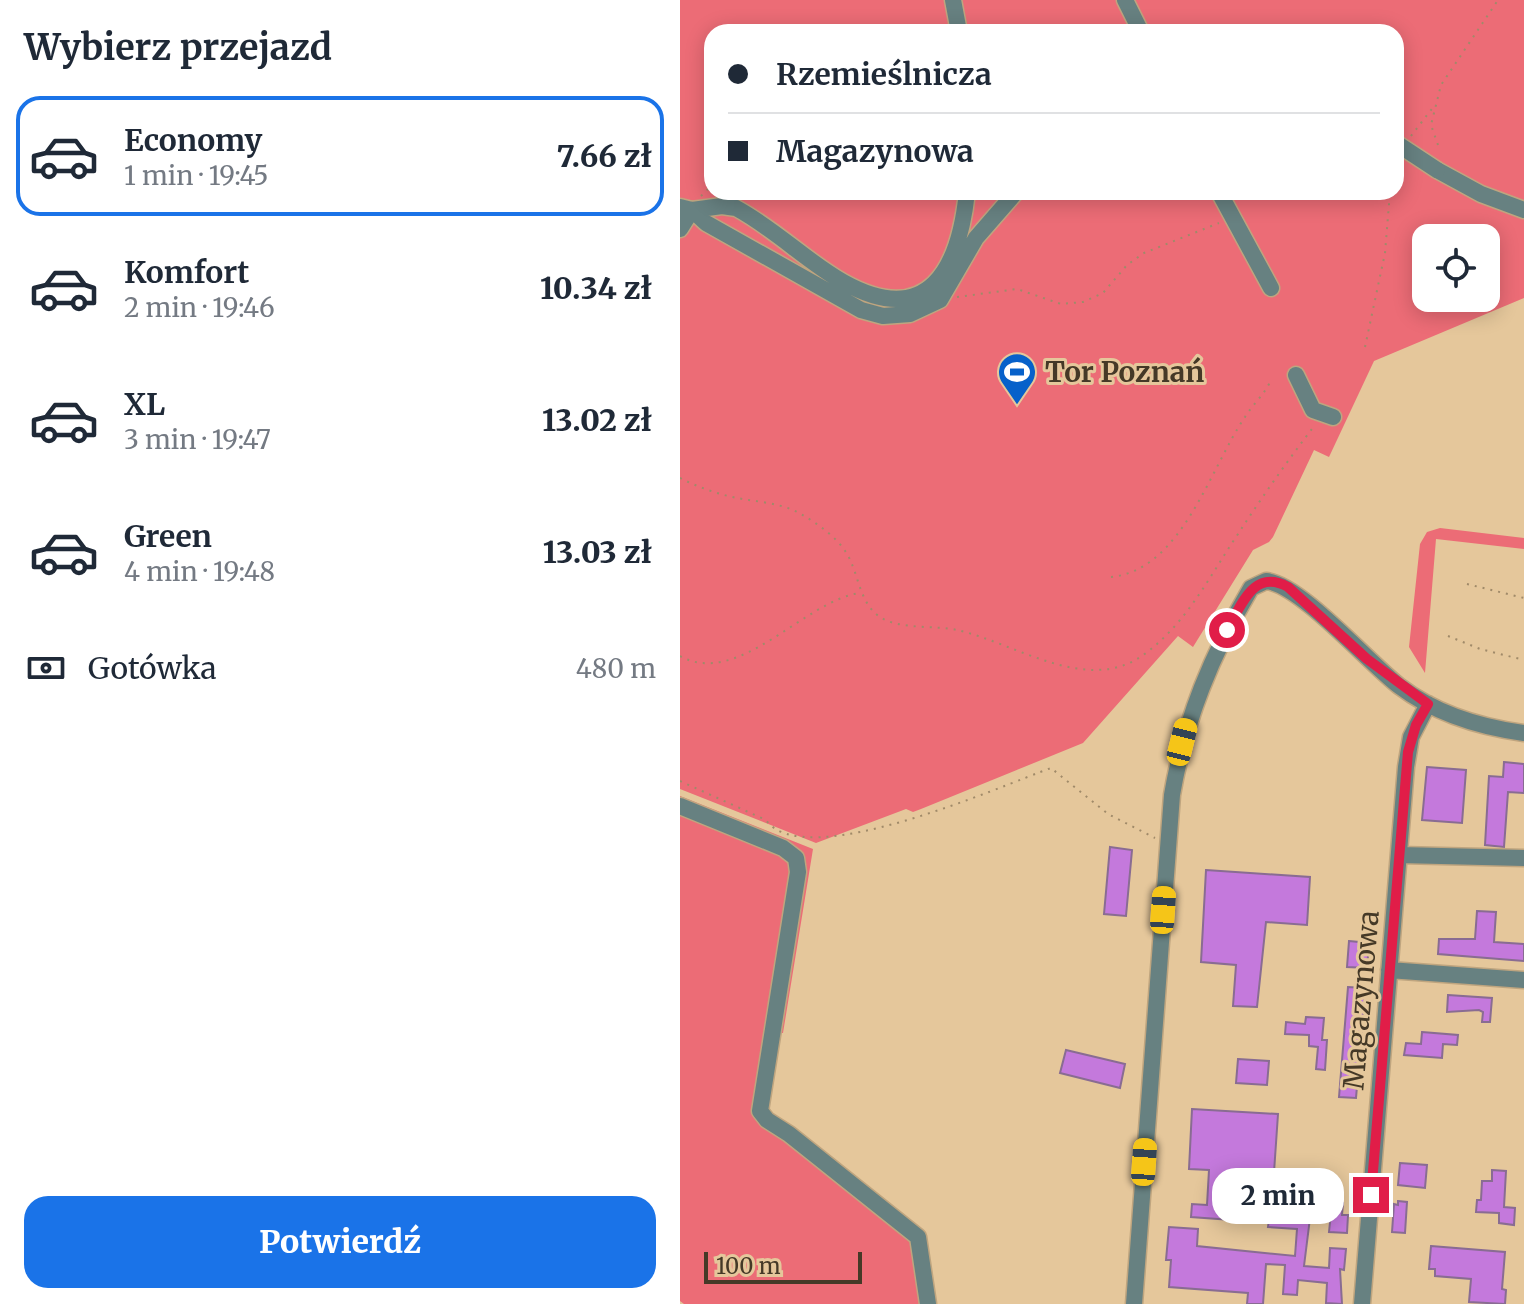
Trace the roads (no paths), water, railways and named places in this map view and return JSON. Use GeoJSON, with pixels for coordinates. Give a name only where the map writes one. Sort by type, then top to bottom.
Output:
{"type":"FeatureCollection","features":[{"type":"Feature","properties":{"kind":"street"},"geometry":{"type":"LineString","coordinates":[[953,0],[953,24]]}},
{"type":"Feature","properties":{"kind":"street"},"geometry":{"type":"LineString","coordinates":[[1125,0],[1137,24]]}},
{"type":"Feature","properties":{"kind":"street"},"geometry":{"type":"LineString","coordinates":[[1404,141],[1437,170],[1481,194],[1524,210]]}},
{"type":"Feature","properties":{"kind":"street"},"geometry":{"type":"LineString","coordinates":[[686,208],[736,208],[843,282],[880,297],[899,300],[927,290],[947,271],[961,237],[966,200]]}},
{"type":"Feature","properties":{"kind":"street"},"geometry":{"type":"LineString","coordinates":[[686,208],[706,223],[861,310],[883,316],[910,314],[940,300],[976,238],[1009,200]]}},
{"type":"Feature","properties":{"kind":"street"},"geometry":{"type":"LineString","coordinates":[[1223,200],[1271,288]]}},
{"type":"Feature","properties":{"kind":"street"},"geometry":{"type":"LineString","coordinates":[[680,229],[686,208]]}},
{"type":"Feature","properties":{"kind":"street"},"geometry":{"type":"LineString","coordinates":[[1296,375],[1306,402],[1313,410],[1328,416]]}},
{"type":"Feature","properties":{"kind":"street"},"geometry":{"type":"LineString","coordinates":[[1134,1304],[1172,795],[1186,725],[1218,647],[1251,588],[1259,582],[1278,582],[1288,587],[1367,659],[1428,704],[1480,726],[1524,733]]}},
{"type":"Feature","properties":{"kind":"street","name":"Magazynowa"},"geometry":{"type":"LineString","coordinates":[[1362,1304],[1408,752],[1416,725],[1428,704]]}},
{"type":"Feature","properties":{"kind":"street"},"geometry":{"type":"LineString","coordinates":[[680,806],[783,848],[796,858],[798,872],[760,1111],[767,1120],[789,1134],[918,1237],[928,1304]]}},
{"type":"Feature","properties":{"kind":"street"},"geometry":{"type":"LineString","coordinates":[[1400,855],[1524,858]]}},
{"type":"Feature","properties":{"kind":"street"},"geometry":{"type":"LineString","coordinates":[[1389,970],[1524,980]]}},
{"type":"Feature","properties":{"kind":"place","name":"Tor Poznań"},"geometry":{"type":"Point","coordinates":[1017,406]}}]}
